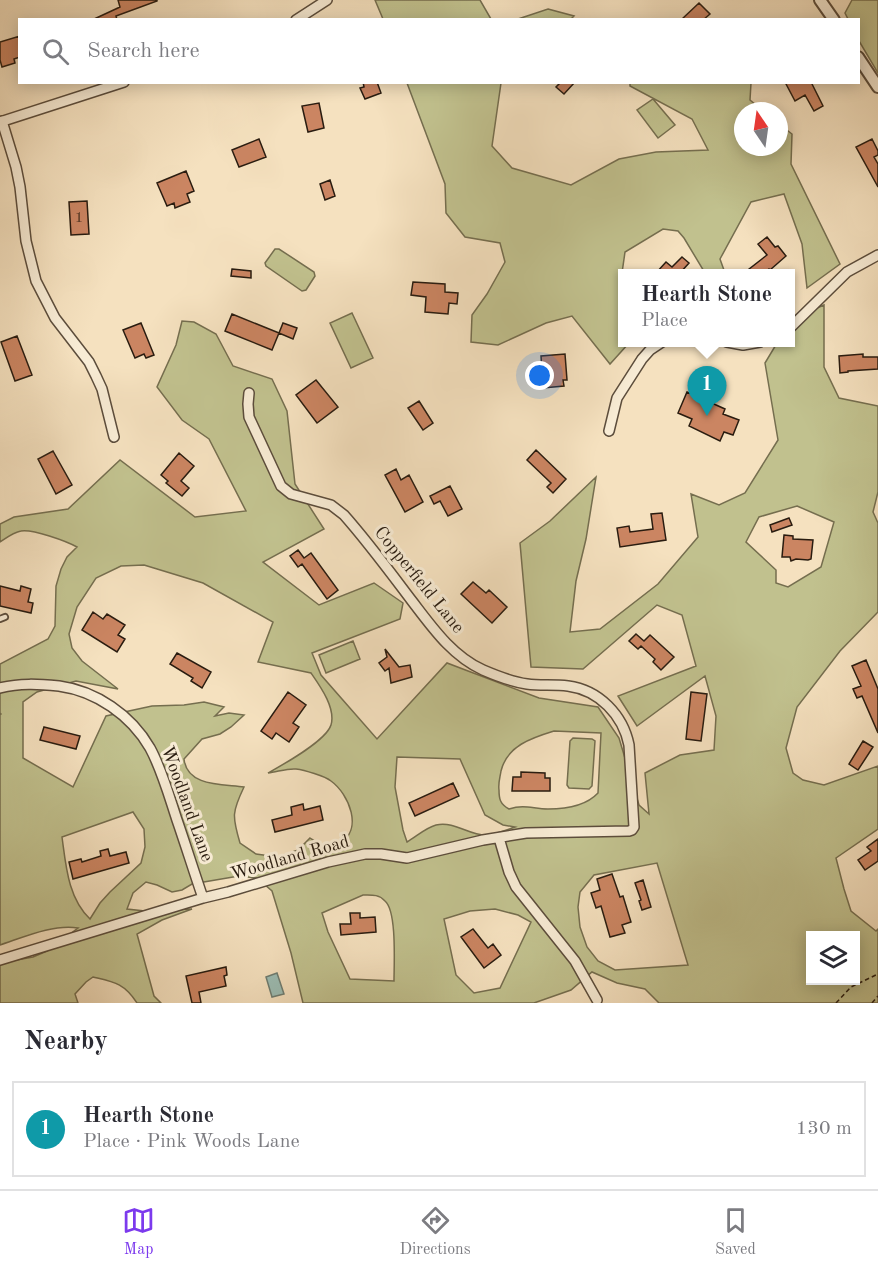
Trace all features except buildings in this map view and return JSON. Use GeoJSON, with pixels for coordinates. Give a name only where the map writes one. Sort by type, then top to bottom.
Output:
{"type":"FeatureCollection","features":[{"type":"Feature","properties":{"kind":"street"},"geometry":{"type":"LineString","coordinates":[[299,18],[327,0]]}},
{"type":"Feature","properties":{"kind":"street"},"geometry":{"type":"LineString","coordinates":[[820,0],[833,18]]}},
{"type":"Feature","properties":{"kind":"street"},"geometry":{"type":"LineString","coordinates":[[860,60],[878,87]]}},
{"type":"Feature","properties":{"kind":"street"},"geometry":{"type":"LineString","coordinates":[[114,437],[96,376],[89,362],[55,318],[36,280],[26,241],[16,167],[1,121],[118,84]]}},
{"type":"Feature","properties":{"kind":"street"},"geometry":{"type":"LineString","coordinates":[[795,323],[842,276],[878,255]]}},
{"type":"Feature","properties":{"kind":"street"},"geometry":{"type":"LineString","coordinates":[[609,431],[617,398],[642,359],[654,347]]}},
{"type":"Feature","properties":{"kind":"street","name":"Copperfield Lane"},"geometry":{"type":"LineString","coordinates":[[249,393],[249,417],[281,486],[291,494],[330,505],[344,515],[446,644],[472,663],[503,678],[527,684],[578,687],[605,702],[613,711],[621,721],[630,745],[634,827],[632,830]]}},
{"type":"Feature","properties":{"kind":"street","name":"Woodland Lane"},"geometry":{"type":"LineString","coordinates":[[0,688],[14,684],[64,687],[99,698],[122,714],[150,748],[164,780],[203,898]]}},
{"type":"Feature","properties":{"kind":"street","name":"Woodland Road"},"geometry":{"type":"LineString","coordinates":[[0,960],[203,898],[357,855],[381,854],[407,858],[483,840],[526,833],[632,830]]}},
{"type":"Feature","properties":{"kind":"street"},"geometry":{"type":"LineString","coordinates":[[500,838],[509,872],[516,887],[575,961],[597,1000]]}},
{"type":"Feature","properties":{"kind":"path"},"geometry":{"type":"LineString","coordinates":[[836,1003],[851,987],[878,974]]}},
{"type":"Feature","properties":{"kind":"path"},"geometry":{"type":"LineString","coordinates":[[872,1003],[878,996]]}},
{"type":"Feature","properties":{"kind":"green space"},"geometry":{"type":"Polygon","coordinates":[[[375,0],[480,0],[490,18],[383,18],[375,0]]]}},
{"type":"Feature","properties":{"kind":"green space"},"geometry":{"type":"Polygon","coordinates":[[[852,0],[878,0],[878,73],[860,43],[860,18],[848,18],[845,13],[852,0]]]}},
{"type":"Feature","properties":{"kind":"green space"},"geometry":{"type":"Polygon","coordinates":[[[548,9],[574,16],[572,18],[521,18],[548,9]]]}},
{"type":"Feature","properties":{"kind":"green space"},"geometry":{"type":"Polygon","coordinates":[[[407,84],[501,84],[492,146],[512,168],[571,185],[619,159],[656,152],[708,150],[692,119],[630,84],[751,84],[750,100],[752,102],[734,102],[734,156],[788,156],[788,131],[792,134],[791,164],[840,264],[807,288],[802,244],[784,194],[751,202],[720,259],[724,269],[703,269],[678,231],[663,229],[625,252],[623,269],[618,269],[618,347],[625,347],[610,364],[572,316],[546,323],[498,345],[471,342],[472,315],[505,262],[500,243],[465,237],[446,213],[445,184],[407,84]]]}},
{"type":"Feature","properties":{"kind":"green space"},"geometry":{"type":"Polygon","coordinates":[[[653,99],[675,125],[658,138],[637,110],[653,99]]]}},
{"type":"Feature","properties":{"kind":"green space"},"geometry":{"type":"Polygon","coordinates":[[[275,249],[279,249],[314,272],[315,276],[306,290],[302,291],[266,266],[265,263],[275,249]]]}},
{"type":"Feature","properties":{"kind":"green space"},"geometry":{"type":"Polygon","coordinates":[[[824,305],[824,367],[839,398],[878,406],[878,492],[873,512],[878,523],[878,612],[840,651],[797,707],[786,748],[793,773],[803,780],[824,785],[878,766],[878,829],[836,858],[851,911],[876,931],[878,929],[878,1003],[659,1003],[645,989],[617,983],[592,972],[571,990],[534,1003],[303,1003],[272,891],[257,878],[239,876],[192,884],[182,890],[172,892],[146,882],[133,893],[127,909],[145,911],[192,909],[162,920],[137,934],[154,996],[161,1003],[137,1003],[128,991],[118,984],[93,977],[75,994],[78,1003],[0,1003],[0,963],[33,957],[47,951],[78,928],[49,930],[0,945],[0,664],[48,639],[55,626],[56,586],[61,569],[67,557],[77,547],[49,536],[26,531],[16,533],[0,542],[0,524],[14,517],[68,509],[120,460],[195,517],[246,511],[209,439],[182,420],[157,387],[176,345],[182,321],[194,322],[216,334],[233,366],[272,379],[287,411],[295,484],[324,529],[263,562],[319,605],[374,583],[403,603],[400,619],[312,653],[321,675],[377,739],[447,663],[539,698],[598,707],[619,738],[639,805],[649,814],[645,773],[680,755],[714,750],[716,716],[705,676],[637,726],[618,696],[696,666],[682,615],[657,605],[583,669],[531,667],[520,543],[550,521],[596,477],[586,539],[576,581],[570,632],[600,629],[658,584],[698,537],[691,494],[719,505],[745,493],[778,440],[765,363],[775,347],[795,347],[795,317],[824,305]],[[797,506],[759,517],[746,542],[776,570],[776,583],[788,587],[821,567],[834,522],[797,506]],[[144,565],[121,566],[96,578],[77,607],[69,634],[72,648],[82,661],[118,689],[76,681],[37,692],[23,702],[23,758],[73,787],[106,716],[152,706],[204,702],[224,707],[215,716],[229,713],[244,715],[220,734],[202,739],[184,759],[192,775],[199,779],[244,787],[234,814],[240,843],[256,854],[278,857],[298,850],[310,838],[328,847],[339,844],[347,838],[352,821],[348,803],[338,787],[324,777],[296,769],[268,773],[304,752],[328,731],[331,725],[331,712],[319,684],[311,673],[258,662],[273,622],[203,583],[144,565]],[[554,731],[521,744],[509,755],[501,771],[499,785],[502,803],[509,809],[520,807],[568,808],[593,798],[598,793],[601,733],[554,731]],[[397,757],[395,787],[407,842],[424,830],[443,824],[480,835],[498,833],[515,827],[503,825],[485,815],[460,759],[397,757]],[[133,812],[62,837],[69,881],[77,901],[90,919],[110,892],[141,863],[145,847],[144,829],[133,812]],[[657,863],[594,875],[580,892],[578,907],[580,927],[587,947],[598,961],[615,970],[688,965],[657,863]],[[363,895],[322,913],[328,932],[350,979],[394,981],[393,926],[389,907],[380,897],[363,895]],[[495,909],[470,911],[444,919],[456,975],[474,993],[500,988],[531,922],[518,915],[495,909]]]}},
{"type":"Feature","properties":{"kind":"green space"},"geometry":{"type":"Polygon","coordinates":[[[352,313],[373,358],[351,368],[330,323],[352,313]]]}},
{"type":"Feature","properties":{"kind":"green space"},"geometry":{"type":"Polygon","coordinates":[[[353,641],[360,659],[326,673],[319,655],[353,641]]]}},
{"type":"Feature","properties":{"kind":"green space"},"geometry":{"type":"Polygon","coordinates":[[[573,738],[595,741],[592,786],[589,789],[569,788],[567,785],[570,741],[573,738]]]}},
{"type":"Feature","properties":{"kind":"water"},"geometry":{"type":"Polygon","coordinates":[[[277,973],[284,994],[272,997],[266,977],[277,973]]]}},
{"type":"Feature","properties":{"kind":"place","name":"Hearth Stone"},"geometry":{"type":"Point","coordinates":[707,416]}}]}
